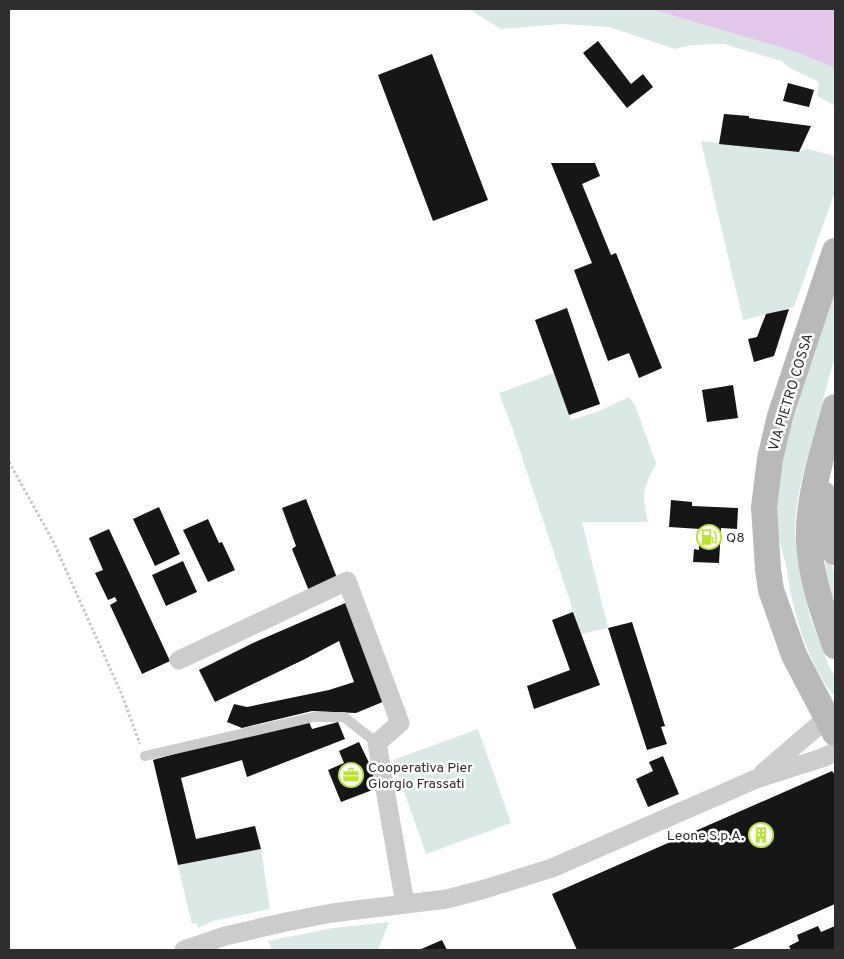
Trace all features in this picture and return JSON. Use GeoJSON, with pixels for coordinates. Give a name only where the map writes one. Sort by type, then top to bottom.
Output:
{"type":"FeatureCollection","features":[{"type":"Feature","properties":{"kind":"main road","name":"VIA PIETRO COSSA"},"geometry":{"type":"LineString","coordinates":[[832,721],[794,655],[772,590],[768,569],[764,507],[770,459],[780,416],[835,251]]}},
{"type":"Feature","properties":{"kind":"main road"},"geometry":{"type":"LineString","coordinates":[[835,406],[819,468],[811,509],[809,541],[820,605],[835,646]]}},
{"type":"Feature","properties":{"kind":"main road"},"geometry":{"type":"LineString","coordinates":[[819,468],[830,541],[835,552]]}},
{"type":"Feature","properties":{"kind":"street"},"geometry":{"type":"LineString","coordinates":[[179,660],[347,581],[400,724],[376,743],[405,904]]}},
{"type":"Feature","properties":{"kind":"street"},"geometry":{"type":"LineString","coordinates":[[756,779],[832,721]]}},
{"type":"Feature","properties":{"kind":"street"},"geometry":{"type":"LineString","coordinates":[[184,950],[225,936],[286,922],[332,913],[446,900],[485,889],[552,868],[756,779],[835,752]]}},
{"type":"Feature","properties":{"kind":"lane"},"geometry":{"type":"LineString","coordinates":[[145,756],[314,716],[344,718],[376,743]]}},
{"type":"Feature","properties":{"kind":"path"},"geometry":{"type":"LineString","coordinates":[[9,462],[53,541],[122,695],[145,756]]}},
{"type":"Feature","properties":{"kind":"shaded area"},"geometry":{"type":"Polygon","coordinates":[[[469,9],[650,9],[793,51],[835,68],[835,106],[817,96],[819,82],[790,68],[781,61],[724,44],[690,45],[675,49],[609,27],[562,24],[501,29],[469,9]]]}},
{"type":"Feature","properties":{"kind":"shaded area"},"geometry":{"type":"Polygon","coordinates":[[[650,9],[835,9],[835,68],[793,51],[650,9]]]}},
{"type":"Feature","properties":{"kind":"shaded area"},"geometry":{"type":"Polygon","coordinates":[[[701,141],[799,152],[808,149],[835,156],[835,191],[794,307],[743,320],[701,141]]]}},
{"type":"Feature","properties":{"kind":"shaded area"},"geometry":{"type":"Polygon","coordinates":[[[835,289],[835,355],[800,486],[796,509],[795,533],[798,561],[810,617],[828,664],[835,676],[835,695],[832,694],[815,666],[802,634],[793,602],[776,519],[781,471],[792,419],[835,289]]]}},
{"type":"Feature","properties":{"kind":"shaded area"},"geometry":{"type":"Polygon","coordinates":[[[554,373],[571,420],[597,412],[629,397],[635,405],[656,464],[644,492],[648,522],[582,522],[608,628],[581,634],[499,393],[554,373]]]}},
{"type":"Feature","properties":{"kind":"shaded area"},"geometry":{"type":"Polygon","coordinates":[[[824,547],[835,573],[835,609],[827,581],[824,547]]]}},
{"type":"Feature","properties":{"kind":"shaded area"},"geometry":{"type":"Polygon","coordinates":[[[478,729],[511,823],[426,854],[393,760],[478,729]]]}},
{"type":"Feature","properties":{"kind":"shaded area"},"geometry":{"type":"Polygon","coordinates":[[[261,849],[270,909],[213,921],[198,928],[197,923],[192,924],[178,865],[261,849]]]}},
{"type":"Feature","properties":{"kind":"shaded area"},"geometry":{"type":"Polygon","coordinates":[[[389,922],[378,950],[272,950],[268,941],[333,928],[389,922]]]}},
{"type":"Feature","properties":{"kind":"building"},"geometry":{"type":"Polygon","coordinates":[[[598,41],[631,84],[643,74],[653,87],[627,108],[583,53],[598,41]]]}},
{"type":"Feature","properties":{"kind":"building"},"geometry":{"type":"Polygon","coordinates":[[[432,54],[488,200],[433,221],[378,75],[432,54]]]}},
{"type":"Feature","properties":{"kind":"building"},"geometry":{"type":"Polygon","coordinates":[[[788,83],[814,90],[809,107],[783,101],[788,83]]]}},
{"type":"Feature","properties":{"kind":"building"},"geometry":{"type":"Polygon","coordinates":[[[724,114],[811,126],[799,152],[719,144],[724,114]]]}},
{"type":"Feature","properties":{"kind":"building"},"geometry":{"type":"Polygon","coordinates":[[[551,163],[595,163],[600,176],[582,184],[611,255],[616,253],[662,368],[639,378],[629,353],[608,361],[574,270],[592,263],[551,163]]]}},
{"type":"Feature","properties":{"kind":"building"},"geometry":{"type":"Polygon","coordinates":[[[567,308],[600,404],[569,415],[535,320],[567,308]]]}},
{"type":"Feature","properties":{"kind":"building"},"geometry":{"type":"Polygon","coordinates":[[[789,309],[774,356],[754,362],[748,339],[757,337],[766,314],[789,309]]]}},
{"type":"Feature","properties":{"kind":"building"},"geometry":{"type":"Polygon","coordinates":[[[733,385],[738,418],[707,422],[702,390],[733,385]]]}},
{"type":"Feature","properties":{"kind":"building"},"geometry":{"type":"Polygon","coordinates":[[[306,499],[337,578],[309,591],[292,549],[296,546],[282,508],[306,499]]]}},
{"type":"Feature","properties":{"kind":"building"},"geometry":{"type":"Polygon","coordinates":[[[671,500],[692,502],[692,506],[738,508],[737,529],[721,528],[719,563],[693,562],[694,549],[699,550],[700,529],[669,527],[671,500]]]}},
{"type":"Feature","properties":{"kind":"building"},"geometry":{"type":"Polygon","coordinates":[[[159,507],[180,554],[155,566],[133,519],[159,507]]]}},
{"type":"Feature","properties":{"kind":"building"},"geometry":{"type":"Polygon","coordinates":[[[208,519],[219,543],[222,542],[235,570],[208,582],[183,530],[208,519]]]}},
{"type":"Feature","properties":{"kind":"building"},"geometry":{"type":"Polygon","coordinates":[[[109,529],[170,661],[142,674],[110,605],[117,601],[115,597],[108,600],[95,573],[103,570],[89,538],[109,529]]]}},
{"type":"Feature","properties":{"kind":"building"},"geometry":{"type":"Polygon","coordinates":[[[183,561],[197,592],[166,606],[152,575],[183,561]]]}},
{"type":"Feature","properties":{"kind":"building"},"geometry":{"type":"Polygon","coordinates":[[[350,601],[385,701],[356,713],[312,711],[242,728],[227,722],[234,704],[247,707],[329,690],[354,682],[339,641],[215,702],[199,670],[253,643],[350,601]]]}},
{"type":"Feature","properties":{"kind":"building"},"geometry":{"type":"Polygon","coordinates":[[[573,612],[600,685],[534,709],[527,686],[570,670],[552,620],[573,612]]]}},
{"type":"Feature","properties":{"kind":"building"},"geometry":{"type":"Polygon","coordinates":[[[632,622],[665,726],[661,727],[667,744],[647,750],[608,628],[632,622]]]}},
{"type":"Feature","properties":{"kind":"building"},"geometry":{"type":"Polygon","coordinates":[[[309,722],[312,729],[338,722],[345,739],[247,777],[242,760],[181,778],[196,839],[255,826],[261,849],[178,865],[153,760],[231,738],[309,722]]]}},
{"type":"Feature","properties":{"kind":"building"},"geometry":{"type":"Polygon","coordinates":[[[359,742],[372,769],[375,789],[341,802],[328,770],[344,763],[339,751],[359,742]]]}},
{"type":"Feature","properties":{"kind":"building"},"geometry":{"type":"Polygon","coordinates":[[[663,756],[679,794],[648,807],[636,779],[653,771],[649,762],[663,756]]]}},
{"type":"Feature","properties":{"kind":"building","name":"Leone S.p.A."},"geometry":{"type":"Polygon","coordinates":[[[832,771],[835,775],[835,904],[730,950],[577,950],[552,894],[832,771]]]}},
{"type":"Feature","properties":{"kind":"building"},"geometry":{"type":"Polygon","coordinates":[[[818,926],[821,932],[835,926],[835,950],[791,950],[789,946],[799,941],[797,935],[818,926]]]}},
{"type":"Feature","properties":{"kind":"building"},"geometry":{"type":"Polygon","coordinates":[[[442,940],[447,950],[419,950],[442,940]]]}},
{"type":"Feature","properties":{"kind":"place","name":"Q8"},"geometry":{"type":"Point","coordinates":[709,537]}},
{"type":"Feature","properties":{"kind":"place","name":"Cooperativa Pier Giorgio Frassati"},"geometry":{"type":"Point","coordinates":[351,775]}},
{"type":"Feature","properties":{"kind":"place","name":"Leone S.p.A."},"geometry":{"type":"Point","coordinates":[761,835]}}]}
